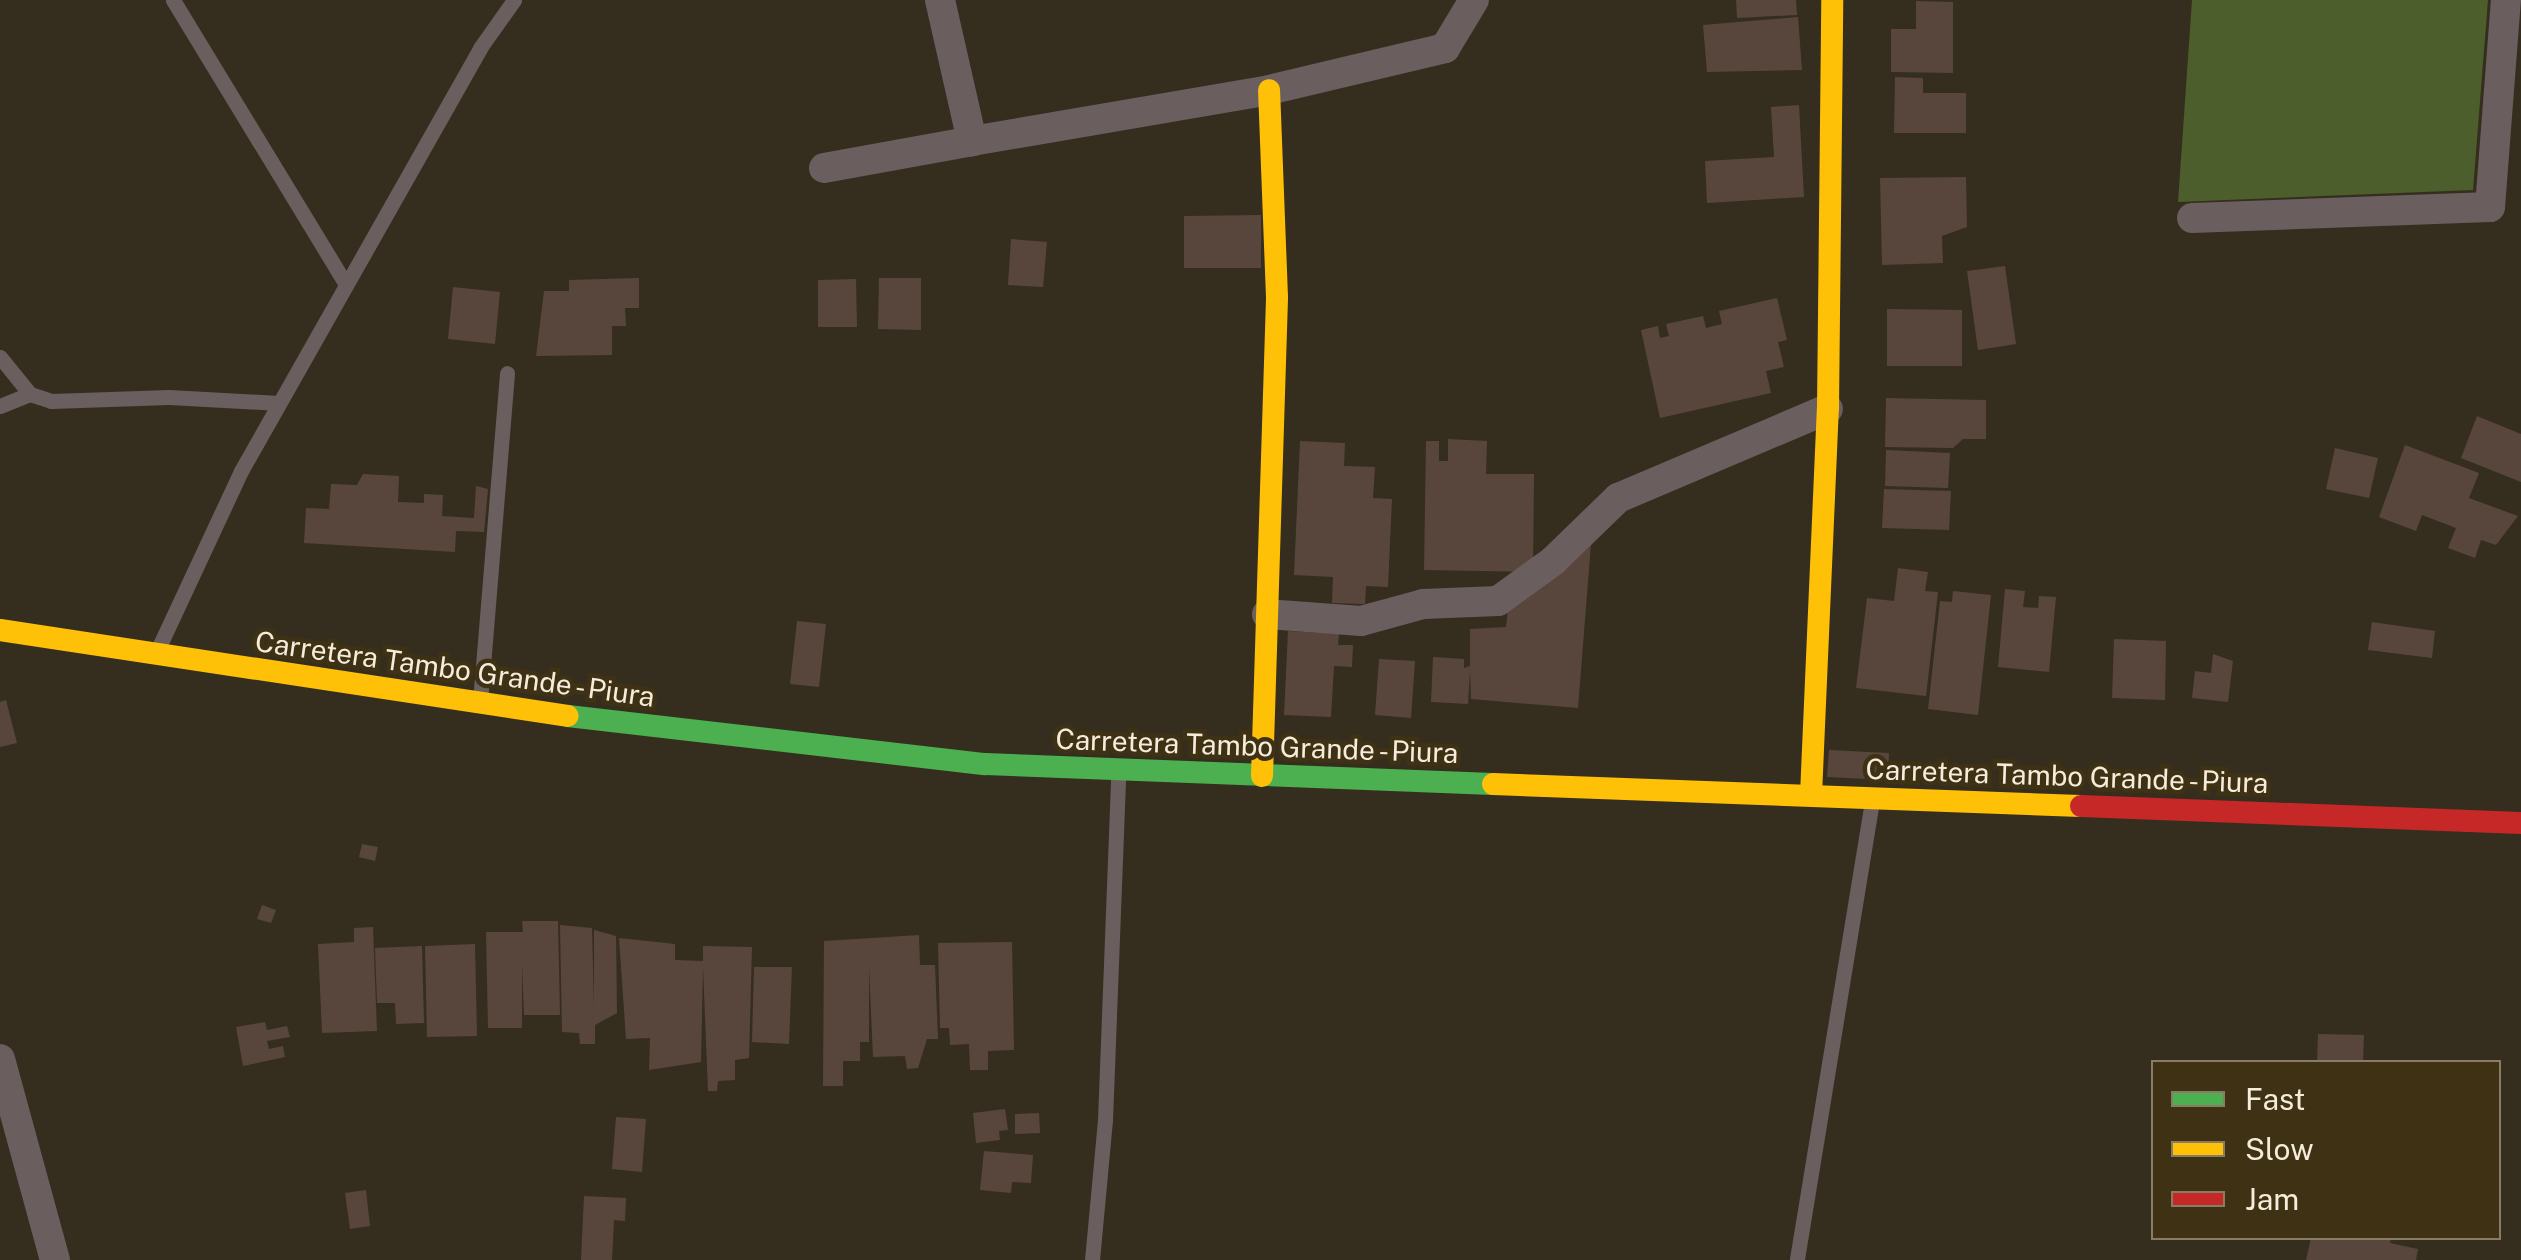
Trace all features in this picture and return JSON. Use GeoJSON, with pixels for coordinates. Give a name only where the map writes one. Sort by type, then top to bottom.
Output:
{"type":"FeatureCollection","features":[{"type":"Feature","properties":{"kind":"main road"},"geometry":{"type":"LineString","coordinates":[[1811,794],[1828,409],[1832,0]]}},
{"type":"Feature","properties":{"kind":"main road"},"geometry":{"type":"LineString","coordinates":[[1262,776],[1277,297],[1269,90]]}},
{"type":"Feature","properties":{"kind":"main road","name":"Carretera Tambo Grande - Piura"},"geometry":{"type":"LineString","coordinates":[[0,630],[480,706],[783,746],[1118,770],[2521,823]]}},
{"type":"Feature","properties":{"kind":"street"},"geometry":{"type":"LineString","coordinates":[[940,0],[972,140]]}},
{"type":"Feature","properties":{"kind":"street"},"geometry":{"type":"LineString","coordinates":[[2192,218],[2490,207],[2506,0]]}},
{"type":"Feature","properties":{"kind":"street"},"geometry":{"type":"LineString","coordinates":[[824,168],[1269,90],[1444,48],[1463,9]]}},
{"type":"Feature","properties":{"kind":"street"},"geometry":{"type":"LineString","coordinates":[[1267,614],[1361,621],[1423,604],[1498,601],[1553,561],[1618,498],[1828,409]]}},
{"type":"Feature","properties":{"kind":"street"},"geometry":{"type":"LineString","coordinates":[[0,1059],[55,1260]]}},
{"type":"Feature","properties":{"kind":"lane"},"geometry":{"type":"LineString","coordinates":[[172,0],[346,284]]}},
{"type":"Feature","properties":{"kind":"lane"},"geometry":{"type":"LineString","coordinates":[[156,655],[279,403],[480,48],[514,0]]}},
{"type":"Feature","properties":{"kind":"lane"},"geometry":{"type":"LineString","coordinates":[[0,357],[30,394]]}},
{"type":"Feature","properties":{"kind":"lane"},"geometry":{"type":"LineString","coordinates":[[480,706],[507,372]]}},
{"type":"Feature","properties":{"kind":"lane"},"geometry":{"type":"LineString","coordinates":[[0,406],[30,394],[92,403],[169,397],[279,403]]}},
{"type":"Feature","properties":{"kind":"lane"},"geometry":{"type":"LineString","coordinates":[[1092,1260],[1105,1120],[1118,770]]}},
{"type":"Feature","properties":{"kind":"lane"},"geometry":{"type":"LineString","coordinates":[[1797,1259],[1872,798]]}},
{"type":"Feature","properties":{"kind":"green space"},"geometry":{"type":"Polygon","coordinates":[[[2192,0],[2488,0],[2473,190],[2178,202],[2192,0]]]}},
{"type":"Feature","properties":{"kind":"building"},"geometry":{"type":"Polygon","coordinates":[[[1736,0],[1796,0],[1797,15],[1737,18],[1736,0]]]}},
{"type":"Feature","properties":{"kind":"building"},"geometry":{"type":"Polygon","coordinates":[[[1916,1],[1953,2],[1953,73],[1891,72],[1891,29],[1916,29],[1916,1]]]}},
{"type":"Feature","properties":{"kind":"building"},"geometry":{"type":"Polygon","coordinates":[[[1798,17],[1802,70],[1707,72],[1703,25],[1798,17]]]}},
{"type":"Feature","properties":{"kind":"building"},"geometry":{"type":"Polygon","coordinates":[[[1895,77],[1923,78],[1923,93],[1966,93],[1966,133],[1894,133],[1895,77]]]}},
{"type":"Feature","properties":{"kind":"building"},"geometry":{"type":"Polygon","coordinates":[[[1799,105],[1804,197],[1707,203],[1705,161],[1774,157],[1771,107],[1799,105]]]}},
{"type":"Feature","properties":{"kind":"building"},"geometry":{"type":"Polygon","coordinates":[[[1966,177],[1967,227],[1942,236],[1943,263],[1882,265],[1880,178],[1966,177]]]}},
{"type":"Feature","properties":{"kind":"building"},"geometry":{"type":"Polygon","coordinates":[[[1261,215],[1261,268],[1184,268],[1184,216],[1261,215]]]}},
{"type":"Feature","properties":{"kind":"building"},"geometry":{"type":"Polygon","coordinates":[[[1011,239],[1047,242],[1043,287],[1008,285],[1011,239]]]}},
{"type":"Feature","properties":{"kind":"building"},"geometry":{"type":"Polygon","coordinates":[[[2005,266],[2016,344],[1978,350],[1967,271],[2005,266]]]}},
{"type":"Feature","properties":{"kind":"building"},"geometry":{"type":"Polygon","coordinates":[[[639,278],[639,308],[625,308],[626,326],[612,326],[612,355],[536,356],[544,291],[569,291],[569,280],[639,278]]]}},
{"type":"Feature","properties":{"kind":"building"},"geometry":{"type":"Polygon","coordinates":[[[879,278],[921,278],[921,330],[878,329],[879,278]]]}},
{"type":"Feature","properties":{"kind":"building"},"geometry":{"type":"Polygon","coordinates":[[[856,279],[857,327],[818,327],[818,280],[856,279]]]}},
{"type":"Feature","properties":{"kind":"building"},"geometry":{"type":"Polygon","coordinates":[[[453,287],[500,292],[495,344],[448,339],[453,287]]]}},
{"type":"Feature","properties":{"kind":"building"},"geometry":{"type":"Polygon","coordinates":[[[1777,298],[1787,340],[1778,342],[1784,367],[1766,371],[1771,393],[1660,418],[1641,330],[1658,326],[1660,338],[1669,336],[1666,324],[1703,316],[1706,328],[1722,324],[1719,311],[1777,298]]]}},
{"type":"Feature","properties":{"kind":"building"},"geometry":{"type":"Polygon","coordinates":[[[1887,309],[1962,310],[1962,366],[1887,366],[1887,309]]]}},
{"type":"Feature","properties":{"kind":"building"},"geometry":{"type":"Polygon","coordinates":[[[1886,398],[1986,400],[1986,439],[1963,439],[1953,448],[1885,447],[1886,398]]]}},
{"type":"Feature","properties":{"kind":"building"},"geometry":{"type":"Polygon","coordinates":[[[2477,416],[2521,434],[2521,482],[2461,458],[2477,416]]]}},
{"type":"Feature","properties":{"kind":"building"},"geometry":{"type":"Polygon","coordinates":[[[1448,439],[1487,441],[1486,474],[1534,474],[1533,572],[1424,570],[1426,441],[1439,441],[1439,461],[1448,461],[1448,439]]]}},
{"type":"Feature","properties":{"kind":"building"},"geometry":{"type":"Polygon","coordinates":[[[1300,441],[1345,443],[1344,466],[1375,467],[1373,498],[1392,499],[1388,587],[1366,586],[1365,604],[1332,603],[1333,577],[1294,575],[1300,441]]]}},
{"type":"Feature","properties":{"kind":"building"},"geometry":{"type":"Polygon","coordinates":[[[2405,445],[2479,473],[2469,498],[2518,516],[2496,545],[2481,540],[2475,558],[2448,548],[2456,528],[2422,515],[2416,531],[2379,517],[2405,445]]]}},
{"type":"Feature","properties":{"kind":"building"},"geometry":{"type":"Polygon","coordinates":[[[2335,448],[2378,458],[2369,498],[2326,489],[2335,448]]]}},
{"type":"Feature","properties":{"kind":"building"},"geometry":{"type":"Polygon","coordinates":[[[1886,450],[1950,453],[1948,488],[1885,486],[1886,450]]]}},
{"type":"Feature","properties":{"kind":"building"},"geometry":{"type":"Polygon","coordinates":[[[363,474],[399,476],[398,502],[424,503],[424,494],[443,495],[442,516],[474,518],[476,486],[488,489],[484,532],[456,531],[455,552],[304,543],[306,508],[329,509],[331,484],[357,485],[363,474]]]}},
{"type":"Feature","properties":{"kind":"building"},"geometry":{"type":"Polygon","coordinates":[[[1884,489],[1951,491],[1949,530],[1882,528],[1884,489]]]}},
{"type":"Feature","properties":{"kind":"building"},"geometry":{"type":"Polygon","coordinates":[[[1591,544],[1578,708],[1471,699],[1470,671],[1468,704],[1431,702],[1433,657],[1464,659],[1464,668],[1470,666],[1470,629],[1506,627],[1509,601],[1591,544]]]}},
{"type":"Feature","properties":{"kind":"building"},"geometry":{"type":"Polygon","coordinates":[[[1898,568],[1928,572],[1925,591],[1938,592],[1926,696],[1856,688],[1867,598],[1894,601],[1898,568]]]}},
{"type":"Feature","properties":{"kind":"building"},"geometry":{"type":"Polygon","coordinates":[[[2005,589],[2025,591],[2023,607],[2038,608],[2039,596],[2056,597],[2049,672],[1998,667],[2005,589]]]}},
{"type":"Feature","properties":{"kind":"building"},"geometry":{"type":"Polygon","coordinates":[[[1953,591],[1991,595],[1978,715],[1928,709],[1940,601],[1952,602],[1953,591]]]}},
{"type":"Feature","properties":{"kind":"building"},"geometry":{"type":"Polygon","coordinates":[[[797,621],[826,624],[819,687],[790,684],[797,621]]]}},
{"type":"Feature","properties":{"kind":"building"},"geometry":{"type":"Polygon","coordinates":[[[2372,622],[2435,631],[2432,658],[2368,650],[2372,622]]]}},
{"type":"Feature","properties":{"kind":"building"},"geometry":{"type":"Polygon","coordinates":[[[1288,631],[1339,634],[1338,645],[1353,645],[1352,667],[1334,666],[1331,717],[1284,715],[1288,631]]]}},
{"type":"Feature","properties":{"kind":"building"},"geometry":{"type":"Polygon","coordinates":[[[2114,639],[2166,641],[2165,700],[2112,698],[2114,639]]]}},
{"type":"Feature","properties":{"kind":"building"},"geometry":{"type":"Polygon","coordinates":[[[2213,654],[2233,661],[2228,702],[2192,698],[2195,671],[2211,673],[2213,654]]]}},
{"type":"Feature","properties":{"kind":"building"},"geometry":{"type":"Polygon","coordinates":[[[1379,659],[1415,661],[1411,718],[1375,715],[1379,659]]]}},
{"type":"Feature","properties":{"kind":"building"},"geometry":{"type":"Polygon","coordinates":[[[6,700],[17,743],[0,747],[0,702],[6,700]]]}},
{"type":"Feature","properties":{"kind":"building"},"geometry":{"type":"Polygon","coordinates":[[[1829,750],[1889,753],[1888,780],[1827,777],[1829,750]]]}},
{"type":"Feature","properties":{"kind":"building"},"geometry":{"type":"Polygon","coordinates":[[[362,844],[378,847],[375,861],[359,857],[362,844]]]}},
{"type":"Feature","properties":{"kind":"building"},"geometry":{"type":"Polygon","coordinates":[[[262,905],[276,910],[271,923],[257,919],[262,905]]]}},
{"type":"Feature","properties":{"kind":"building"},"geometry":{"type":"Polygon","coordinates":[[[522,921],[558,921],[560,1015],[524,1015],[522,964],[522,1028],[488,1028],[486,932],[523,932],[522,921]]]}},
{"type":"Feature","properties":{"kind":"building"},"geometry":{"type":"Polygon","coordinates":[[[560,925],[592,928],[594,1007],[594,930],[616,936],[617,1013],[595,1025],[595,1044],[580,1044],[579,1033],[562,1032],[560,925]]]}},
{"type":"Feature","properties":{"kind":"building"},"geometry":{"type":"Polygon","coordinates":[[[373,927],[377,1031],[322,1033],[318,944],[354,942],[354,928],[373,927]]]}},
{"type":"Feature","properties":{"kind":"building"},"geometry":{"type":"Polygon","coordinates":[[[919,935],[920,965],[935,965],[938,1039],[927,1039],[918,1068],[907,1069],[905,1056],[873,1057],[869,967],[869,1042],[860,1042],[860,1061],[843,1061],[843,1086],[823,1086],[824,941],[919,935]]]}},
{"type":"Feature","properties":{"kind":"building"},"geometry":{"type":"Polygon","coordinates":[[[619,938],[675,944],[675,960],[703,961],[703,946],[752,947],[749,1058],[735,1060],[735,1080],[718,1081],[717,1091],[708,1091],[703,967],[701,1062],[649,1070],[650,1038],[626,1039],[619,938]]]}},
{"type":"Feature","properties":{"kind":"building"},"geometry":{"type":"Polygon","coordinates":[[[1012,942],[1014,1050],[988,1051],[988,1070],[970,1070],[969,1044],[950,1045],[949,1028],[940,1028],[938,943],[1012,942]]]}},
{"type":"Feature","properties":{"kind":"building"},"geometry":{"type":"Polygon","coordinates":[[[475,944],[477,1036],[427,1037],[425,946],[475,944]]]}},
{"type":"Feature","properties":{"kind":"building"},"geometry":{"type":"Polygon","coordinates":[[[422,946],[424,1023],[396,1024],[395,1003],[377,1003],[375,948],[422,946]]]}},
{"type":"Feature","properties":{"kind":"building"},"geometry":{"type":"Polygon","coordinates":[[[754,967],[792,967],[789,1044],[752,1042],[754,967]]]}},
{"type":"Feature","properties":{"kind":"building"},"geometry":{"type":"Polygon","coordinates":[[[265,1022],[267,1030],[287,1026],[290,1037],[267,1041],[269,1049],[283,1046],[285,1057],[243,1066],[236,1027],[265,1022]]]}},
{"type":"Feature","properties":{"kind":"building"},"geometry":{"type":"Polygon","coordinates":[[[2318,1034],[2364,1035],[2363,1060],[2317,1060],[2318,1034]]]}},
{"type":"Feature","properties":{"kind":"building"},"geometry":{"type":"Polygon","coordinates":[[[1005,1109],[1008,1130],[999,1131],[1000,1140],[976,1143],[973,1113],[1005,1109]]]}},
{"type":"Feature","properties":{"kind":"building"},"geometry":{"type":"Polygon","coordinates":[[[1039,1113],[1040,1133],[1015,1134],[1015,1114],[1039,1113]]]}},
{"type":"Feature","properties":{"kind":"building"},"geometry":{"type":"Polygon","coordinates":[[[616,1117],[646,1119],[642,1172],[612,1169],[616,1117]]]}},
{"type":"Feature","properties":{"kind":"building"},"geometry":{"type":"Polygon","coordinates":[[[984,1151],[1033,1155],[1031,1183],[1012,1182],[1011,1193],[980,1190],[984,1151]]]}},
{"type":"Feature","properties":{"kind":"building"},"geometry":{"type":"Polygon","coordinates":[[[366,1190],[370,1226],[350,1229],[345,1193],[366,1190]]]}},
{"type":"Feature","properties":{"kind":"building"},"geometry":{"type":"Polygon","coordinates":[[[584,1196],[626,1198],[625,1221],[614,1220],[612,1260],[581,1260],[584,1196]]]}},
{"type":"Feature","properties":{"kind":"building"},"geometry":{"type":"Polygon","coordinates":[[[2311,1240],[2391,1240],[2390,1243],[2418,1249],[2416,1260],[2306,1260],[2311,1240]]]}},
{"type":"Feature","properties":{"kind":"traffic: fast"},"geometry":{"type":"LineString","coordinates":[[568,716],[985,764],[1493,784]]}},
{"type":"Feature","properties":{"kind":"traffic: slow"},"geometry":{"type":"LineString","coordinates":[[1811,795],[1828,409],[1832,0]]}},
{"type":"Feature","properties":{"kind":"traffic: slow"},"geometry":{"type":"LineString","coordinates":[[1262,776],[1277,297],[1269,90]]}},
{"type":"Feature","properties":{"kind":"traffic: slow"},"geometry":{"type":"LineString","coordinates":[[0,630],[568,716]]}},
{"type":"Feature","properties":{"kind":"traffic: slow"},"geometry":{"type":"LineString","coordinates":[[1493,784],[2081,806]]}},
{"type":"Feature","properties":{"kind":"traffic: jam"},"geometry":{"type":"LineString","coordinates":[[2081,806],[2521,823]]}}]}
